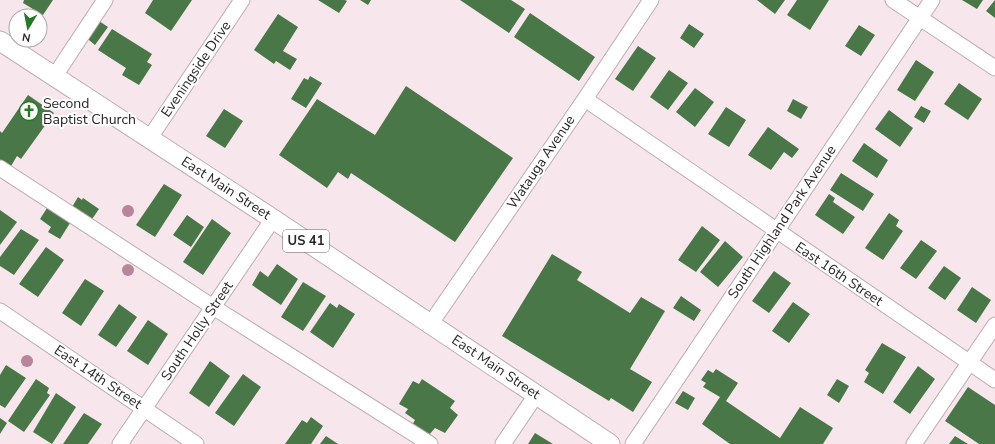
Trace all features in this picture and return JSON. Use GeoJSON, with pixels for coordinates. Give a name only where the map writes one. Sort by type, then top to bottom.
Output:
{"type":"FeatureCollection","features":[{"type":"Feature","properties":{"kind":"main road","name":"East Main Street"},"geometry":{"type":"LineString","coordinates":[[2,45],[273,219],[431,323],[610,444]]}},
{"type":"Feature","properties":{"kind":"street"},"geometry":{"type":"LineString","coordinates":[[54,77],[106,0]]}},
{"type":"Feature","properties":{"kind":"street","name":"Eveningside Drive"},"geometry":{"type":"LineString","coordinates":[[149,139],[242,0]]}},
{"type":"Feature","properties":{"kind":"street","name":"Watauga Avenue"},"geometry":{"type":"LineString","coordinates":[[431,323],[651,0]]}},
{"type":"Feature","properties":{"kind":"street"},"geometry":{"type":"LineString","coordinates":[[893,0],[995,68]]}},
{"type":"Feature","properties":{"kind":"street","name":"South Highland Park Avenue"},"geometry":{"type":"LineString","coordinates":[[633,444],[932,0]]}},
{"type":"Feature","properties":{"kind":"street","name":"East 16th Street"},"geometry":{"type":"LineString","coordinates":[[585,99],[995,380]]}},
{"type":"Feature","properties":{"kind":"street"},"geometry":{"type":"LineString","coordinates":[[0,168],[213,307],[430,444]]}},
{"type":"Feature","properties":{"kind":"street","name":"South Holly Street"},"geometry":{"type":"LineString","coordinates":[[120,444],[273,219]]}},
{"type":"Feature","properties":{"kind":"street","name":"East 14th Street"},"geometry":{"type":"LineString","coordinates":[[0,311],[196,444]]}},
{"type":"Feature","properties":{"kind":"street"},"geometry":{"type":"LineString","coordinates":[[914,444],[995,325]]}},
{"type":"Feature","properties":{"kind":"street"},"geometry":{"type":"LineString","coordinates":[[503,444],[536,395]]}},
{"type":"Feature","properties":{"kind":"building"},"geometry":{"type":"Polygon","coordinates":[[[24,0],[53,0],[48,8],[31,8],[23,3],[24,0]]]}},
{"type":"Feature","properties":{"kind":"building"},"geometry":{"type":"Polygon","coordinates":[[[153,0],[192,0],[171,31],[145,13],[153,0]]]}},
{"type":"Feature","properties":{"kind":"building"},"geometry":{"type":"Polygon","coordinates":[[[318,0],[345,0],[347,1],[339,13],[318,0]]]}},
{"type":"Feature","properties":{"kind":"building"},"geometry":{"type":"Polygon","coordinates":[[[360,0],[371,0],[368,5],[360,0]]]}},
{"type":"Feature","properties":{"kind":"building"},"geometry":{"type":"Polygon","coordinates":[[[460,0],[511,0],[525,9],[509,33],[460,0]]]}},
{"type":"Feature","properties":{"kind":"building"},"geometry":{"type":"Polygon","coordinates":[[[757,0],[785,0],[775,14],[757,0]]]}},
{"type":"Feature","properties":{"kind":"building"},"geometry":{"type":"Polygon","coordinates":[[[797,0],[829,0],[810,30],[787,15],[797,0]]]}},
{"type":"Feature","properties":{"kind":"building"},"geometry":{"type":"Polygon","coordinates":[[[962,0],[983,0],[977,9],[962,0]]]}},
{"type":"Feature","properties":{"kind":"building"},"geometry":{"type":"Polygon","coordinates":[[[995,0],[995,18],[986,11],[995,0]]]}},
{"type":"Feature","properties":{"kind":"building"},"geometry":{"type":"Polygon","coordinates":[[[530,13],[595,57],[579,81],[514,37],[530,13]]]}},
{"type":"Feature","properties":{"kind":"building"},"geometry":{"type":"Polygon","coordinates":[[[278,14],[298,27],[283,51],[297,59],[290,70],[276,61],[274,64],[254,50],[278,14]]]}},
{"type":"Feature","properties":{"kind":"building"},"geometry":{"type":"Polygon","coordinates":[[[96,19],[108,27],[95,45],[84,36],[96,19]]]}},
{"type":"Feature","properties":{"kind":"building"},"geometry":{"type":"Polygon","coordinates":[[[689,24],[704,34],[694,48],[680,38],[689,24]]]}},
{"type":"Feature","properties":{"kind":"building"},"geometry":{"type":"Polygon","coordinates":[[[859,25],[875,35],[861,56],[845,46],[859,25]]]}},
{"type":"Feature","properties":{"kind":"building"},"geometry":{"type":"Polygon","coordinates":[[[112,29],[152,54],[147,62],[152,65],[139,85],[122,75],[126,68],[98,50],[112,29]]]}},
{"type":"Feature","properties":{"kind":"building"},"geometry":{"type":"Polygon","coordinates":[[[638,46],[656,58],[633,91],[615,79],[638,46]]]}},
{"type":"Feature","properties":{"kind":"building"},"geometry":{"type":"Polygon","coordinates":[[[916,60],[934,72],[915,101],[897,90],[916,60]]]}},
{"type":"Feature","properties":{"kind":"building"},"geometry":{"type":"Polygon","coordinates":[[[669,70],[688,83],[668,110],[650,97],[669,70]]]}},
{"type":"Feature","properties":{"kind":"building"},"geometry":{"type":"Polygon","coordinates":[[[310,76],[322,83],[306,108],[291,99],[304,78],[308,80],[310,76]]]}},
{"type":"Feature","properties":{"kind":"building"},"geometry":{"type":"Polygon","coordinates":[[[959,83],[982,99],[968,120],[944,104],[959,83]]]}},
{"type":"Feature","properties":{"kind":"building"},"geometry":{"type":"Polygon","coordinates":[[[406,86],[513,158],[455,242],[351,173],[348,179],[338,172],[327,188],[279,155],[317,99],[375,135],[406,86]]]}},
{"type":"Feature","properties":{"kind":"building"},"geometry":{"type":"Polygon","coordinates":[[[695,88],[714,102],[695,127],[676,112],[695,88]]]}},
{"type":"Feature","properties":{"kind":"building"},"geometry":{"type":"Polygon","coordinates":[[[28,95],[54,113],[21,159],[17,156],[8,171],[0,166],[0,131],[2,133],[28,95]]]}},
{"type":"Feature","properties":{"kind":"building"},"geometry":{"type":"Polygon","coordinates":[[[793,99],[808,107],[801,119],[787,111],[793,99]]]}},
{"type":"Feature","properties":{"kind":"building"},"geometry":{"type":"Polygon","coordinates":[[[921,106],[931,111],[924,123],[914,117],[921,106]]]}},
{"type":"Feature","properties":{"kind":"building"},"geometry":{"type":"Polygon","coordinates":[[[726,107],[746,120],[729,147],[708,134],[726,107]]]}},
{"type":"Feature","properties":{"kind":"building"},"geometry":{"type":"Polygon","coordinates":[[[224,109],[243,121],[225,148],[206,136],[224,109]]]}},
{"type":"Feature","properties":{"kind":"building"},"geometry":{"type":"Polygon","coordinates":[[[889,110],[913,128],[900,147],[875,129],[889,110]]]}},
{"type":"Feature","properties":{"kind":"building"},"geometry":{"type":"Polygon","coordinates":[[[768,127],[799,149],[792,158],[784,152],[771,170],[748,155],[768,127]]]}},
{"type":"Feature","properties":{"kind":"building"},"geometry":{"type":"Polygon","coordinates":[[[864,143],[888,160],[877,178],[852,161],[864,143]]]}},
{"type":"Feature","properties":{"kind":"building"},"geometry":{"type":"Polygon","coordinates":[[[841,173],[874,194],[863,211],[830,190],[841,173]]]}},
{"type":"Feature","properties":{"kind":"building"},"geometry":{"type":"Polygon","coordinates":[[[164,184],[182,195],[155,237],[136,225],[164,184]]]}},
{"type":"Feature","properties":{"kind":"building"},"geometry":{"type":"Polygon","coordinates":[[[829,194],[835,198],[833,202],[855,217],[843,234],[815,215],[829,194]]]}},
{"type":"Feature","properties":{"kind":"building"},"geometry":{"type":"Polygon","coordinates":[[[78,197],[82,200],[83,198],[99,209],[90,222],[72,207],[78,197]]]}},
{"type":"Feature","properties":{"kind":"building"},"geometry":{"type":"Polygon","coordinates":[[[47,208],[70,223],[60,239],[48,232],[51,227],[40,219],[47,208]]]}},
{"type":"Feature","properties":{"kind":"building"},"geometry":{"type":"Polygon","coordinates":[[[0,210],[17,222],[0,245],[0,210]]]}},
{"type":"Feature","properties":{"kind":"building"},"geometry":{"type":"Polygon","coordinates":[[[889,213],[899,220],[896,226],[903,231],[883,260],[865,248],[889,213]]]}},
{"type":"Feature","properties":{"kind":"building"},"geometry":{"type":"Polygon","coordinates":[[[187,215],[204,227],[191,247],[173,235],[187,215]]]}},
{"type":"Feature","properties":{"kind":"building"},"geometry":{"type":"Polygon","coordinates":[[[212,219],[231,233],[203,275],[183,262],[212,219]]]}},
{"type":"Feature","properties":{"kind":"building"},"geometry":{"type":"Polygon","coordinates":[[[702,226],[720,240],[696,272],[678,260],[702,226]]]}},
{"type":"Feature","properties":{"kind":"building"},"geometry":{"type":"Polygon","coordinates":[[[21,229],[39,240],[14,275],[0,266],[0,257],[21,229]]]}},
{"type":"Feature","properties":{"kind":"building"},"geometry":{"type":"Polygon","coordinates":[[[921,240],[937,251],[916,279],[900,268],[921,240]]]}},
{"type":"Feature","properties":{"kind":"building"},"geometry":{"type":"Polygon","coordinates":[[[725,241],[743,257],[718,287],[700,272],[725,241]]]}},
{"type":"Feature","properties":{"kind":"building"},"geometry":{"type":"Polygon","coordinates":[[[46,247],[64,260],[38,297],[19,284],[46,247]]]}},
{"type":"Feature","properties":{"kind":"building"},"geometry":{"type":"Polygon","coordinates":[[[552,254],[582,272],[577,280],[630,313],[641,297],[665,311],[630,369],[652,382],[633,412],[611,398],[609,401],[502,336],[552,254]]]}},
{"type":"Feature","properties":{"kind":"building"},"geometry":{"type":"Polygon","coordinates":[[[277,264],[298,279],[281,305],[252,285],[260,271],[268,277],[277,264]]]}},
{"type":"Feature","properties":{"kind":"building"},"geometry":{"type":"Polygon","coordinates":[[[944,266],[961,278],[945,300],[928,288],[944,266]]]}},
{"type":"Feature","properties":{"kind":"building"},"geometry":{"type":"Polygon","coordinates":[[[774,271],[791,283],[769,313],[752,301],[774,271]]]}},
{"type":"Feature","properties":{"kind":"building"},"geometry":{"type":"Polygon","coordinates":[[[85,279],[104,291],[81,326],[62,313],[85,279]]]}},
{"type":"Feature","properties":{"kind":"building"},"geometry":{"type":"Polygon","coordinates":[[[303,282],[326,296],[303,331],[281,317],[303,282]]]}},
{"type":"Feature","properties":{"kind":"building"},"geometry":{"type":"Polygon","coordinates":[[[972,287],[991,300],[976,323],[957,310],[972,287]]]}},
{"type":"Feature","properties":{"kind":"building"},"geometry":{"type":"Polygon","coordinates":[[[681,296],[701,310],[694,321],[673,308],[681,296]]]}},
{"type":"Feature","properties":{"kind":"building"},"geometry":{"type":"Polygon","coordinates":[[[793,302],[810,314],[789,343],[772,331],[793,302]]]}},
{"type":"Feature","properties":{"kind":"building"},"geometry":{"type":"Polygon","coordinates":[[[330,303],[337,308],[339,304],[355,314],[333,348],[310,332],[330,303]]]}},
{"type":"Feature","properties":{"kind":"building"},"geometry":{"type":"Polygon","coordinates":[[[119,304],[137,317],[116,347],[98,335],[119,304]]]}},
{"type":"Feature","properties":{"kind":"building"},"geometry":{"type":"Polygon","coordinates":[[[148,320],[168,334],[148,365],[127,351],[148,320]]]}},
{"type":"Feature","properties":{"kind":"building"},"geometry":{"type":"Polygon","coordinates":[[[882,343],[906,357],[883,394],[864,382],[869,373],[865,370],[882,343]]]}},
{"type":"Feature","properties":{"kind":"building"},"geometry":{"type":"Polygon","coordinates":[[[210,361],[230,376],[209,407],[189,393],[210,361]]]}},
{"type":"Feature","properties":{"kind":"building"},"geometry":{"type":"Polygon","coordinates":[[[6,365],[26,378],[5,408],[0,405],[0,375],[6,365]]]}},
{"type":"Feature","properties":{"kind":"building"},"geometry":{"type":"Polygon","coordinates":[[[918,366],[935,379],[910,414],[893,402],[918,366]]]}},
{"type":"Feature","properties":{"kind":"building"},"geometry":{"type":"Polygon","coordinates":[[[716,369],[738,383],[726,401],[780,438],[800,407],[833,428],[823,444],[730,444],[702,424],[720,397],[703,387],[706,383],[701,380],[708,370],[713,373],[716,369]]]}},
{"type":"Feature","properties":{"kind":"building"},"geometry":{"type":"Polygon","coordinates":[[[243,374],[261,387],[234,426],[215,413],[243,374]]]}},
{"type":"Feature","properties":{"kind":"building"},"geometry":{"type":"Polygon","coordinates":[[[36,379],[49,388],[47,393],[50,395],[24,432],[8,421],[36,379]]]}},
{"type":"Feature","properties":{"kind":"building"},"geometry":{"type":"Polygon","coordinates":[[[422,379],[455,401],[450,408],[458,415],[445,433],[435,428],[428,436],[412,425],[415,420],[405,413],[408,409],[399,404],[413,381],[419,384],[422,379]]]}},
{"type":"Feature","properties":{"kind":"building"},"geometry":{"type":"Polygon","coordinates":[[[837,379],[849,386],[839,403],[827,395],[837,379]]]}},
{"type":"Feature","properties":{"kind":"building"},"geometry":{"type":"Polygon","coordinates":[[[968,387],[995,405],[995,444],[979,444],[945,421],[968,387]]]}},
{"type":"Feature","properties":{"kind":"building"},"geometry":{"type":"Polygon","coordinates":[[[683,391],[695,398],[688,410],[675,403],[683,391]]]}},
{"type":"Feature","properties":{"kind":"building"},"geometry":{"type":"Polygon","coordinates":[[[56,393],[76,407],[52,444],[33,432],[56,393]]]}},
{"type":"Feature","properties":{"kind":"building"},"geometry":{"type":"Polygon","coordinates":[[[84,413],[102,424],[88,444],[63,444],[84,413]]]}},
{"type":"Feature","properties":{"kind":"building"},"geometry":{"type":"Polygon","coordinates":[[[311,417],[323,426],[311,444],[285,444],[302,420],[307,423],[311,417]]]}},
{"type":"Feature","properties":{"kind":"building"},"geometry":{"type":"Polygon","coordinates":[[[0,418],[7,423],[0,434],[0,418]]]}},
{"type":"Feature","properties":{"kind":"building"},"geometry":{"type":"Polygon","coordinates":[[[535,433],[553,444],[528,444],[535,433]]]}},
{"type":"Feature","properties":{"kind":"building"},"geometry":{"type":"Polygon","coordinates":[[[326,436],[338,444],[320,444],[326,436]]]}},
{"type":"Feature","properties":{"kind":"building"},"geometry":{"type":"Polygon","coordinates":[[[955,436],[968,444],[949,444],[955,436]]]}},
{"type":"Feature","properties":{"kind":"place","name":"Second Baptist Church"},"geometry":{"type":"Point","coordinates":[29,111]}}]}
